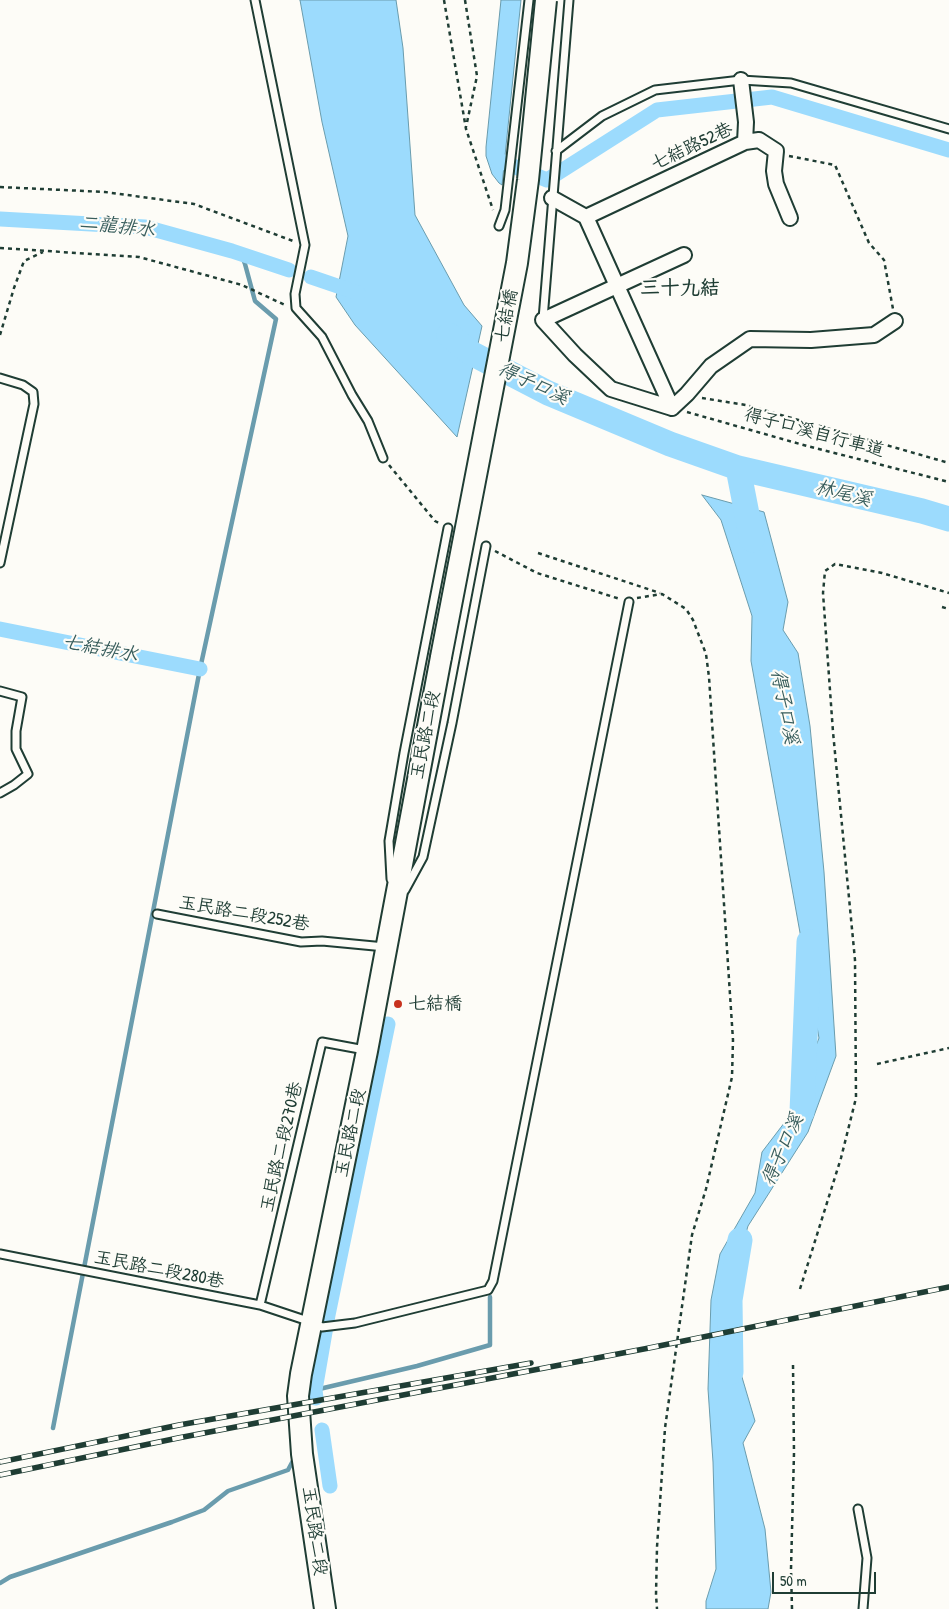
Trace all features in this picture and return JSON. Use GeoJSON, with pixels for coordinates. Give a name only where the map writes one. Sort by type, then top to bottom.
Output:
{"type":"FeatureCollection","features":[{"type":"Feature","properties":{"kind":"street","name":"七結橋"},"geometry":{"type":"LineString","coordinates":[[441,657],[517,263],[528,180],[546,0]]}},
{"type":"Feature","properties":{"kind":"street"},"geometry":{"type":"LineString","coordinates":[[740,80],[746,122],[745,142]]}},
{"type":"Feature","properties":{"kind":"street","name":"七結路52巷"},"geometry":{"type":"LineString","coordinates":[[586,217],[745,142],[759,140],[776,151]]}},
{"type":"Feature","properties":{"kind":"street"},"geometry":{"type":"LineString","coordinates":[[776,151],[774,171],[776,184],[790,218]]}},
{"type":"Feature","properties":{"kind":"street"},"geometry":{"type":"LineString","coordinates":[[552,198],[586,217],[672,408]]}},
{"type":"Feature","properties":{"kind":"street"},"geometry":{"type":"LineString","coordinates":[[672,408],[611,389],[575,355],[543,320],[684,255]]}},
{"type":"Feature","properties":{"kind":"street"},"geometry":{"type":"LineString","coordinates":[[672,408],[688,394],[711,366],[750,339],[811,340],[874,335],[895,321]]}},
{"type":"Feature","properties":{"kind":"street","name":"玉民路二段"},"geometry":{"type":"LineString","coordinates":[[325,1609],[302,1454],[298,1396],[367,1051],[441,657]]}},
{"type":"Feature","properties":{"kind":"lane"},"geometry":{"type":"LineString","coordinates":[[255,0],[305,245],[295,294],[296,308],[322,338],[368,421],[383,458]]}},
{"type":"Feature","properties":{"kind":"lane"},"geometry":{"type":"LineString","coordinates":[[499,226],[505,210],[529,0]]}},
{"type":"Feature","properties":{"kind":"lane"},"geometry":{"type":"LineString","coordinates":[[543,320],[569,0]]}},
{"type":"Feature","properties":{"kind":"lane"},"geometry":{"type":"LineString","coordinates":[[556,151],[602,116],[655,90],[740,80],[790,83],[949,129]]}},
{"type":"Feature","properties":{"kind":"lane"},"geometry":{"type":"LineString","coordinates":[[0,378],[23,385],[33,392],[34,404],[0,563]]}},
{"type":"Feature","properties":{"kind":"lane"},"geometry":{"type":"LineString","coordinates":[[392,912],[389,841],[404,752],[448,528]]}},
{"type":"Feature","properties":{"kind":"lane"},"geometry":{"type":"LineString","coordinates":[[392,912],[423,857],[452,723],[486,546]]}},
{"type":"Feature","properties":{"kind":"lane","name":"玉民路二段280巷"},"geometry":{"type":"LineString","coordinates":[[0,1254],[260,1305],[322,1327],[355,1323],[488,1290],[493,1282],[629,602]]}},
{"type":"Feature","properties":{"kind":"lane"},"geometry":{"type":"LineString","coordinates":[[0,691],[22,697],[16,731],[16,749],[28,774],[0,793]]}},
{"type":"Feature","properties":{"kind":"lane","name":"玉民路二段252巷"},"geometry":{"type":"LineString","coordinates":[[157,914],[301,942],[322,941],[386,948]]}},
{"type":"Feature","properties":{"kind":"lane","name":"玉民路二段270巷"},"geometry":{"type":"LineString","coordinates":[[260,1305],[322,1042],[367,1051]]}},
{"type":"Feature","properties":{"kind":"lane"},"geometry":{"type":"LineString","coordinates":[[858,1509],[867,1558],[863,1609]]}},
{"type":"Feature","properties":{"kind":"path"},"geometry":{"type":"LineString","coordinates":[[444,0],[466,129],[499,226]]}},
{"type":"Feature","properties":{"kind":"path"},"geometry":{"type":"LineString","coordinates":[[464,0],[477,76],[466,129]]}},
{"type":"Feature","properties":{"kind":"path"},"geometry":{"type":"LineString","coordinates":[[776,151],[784,155],[835,165],[869,243],[884,260],[895,321]]}},
{"type":"Feature","properties":{"kind":"path"},"geometry":{"type":"LineString","coordinates":[[0,187],[105,192],[194,204],[305,245]]}},
{"type":"Feature","properties":{"kind":"path"},"geometry":{"type":"LineString","coordinates":[[0,248],[139,257],[242,285],[277,302],[296,308]]}},
{"type":"Feature","properties":{"kind":"path"},"geometry":{"type":"LineString","coordinates":[[0,335],[24,260],[44,251]]}},
{"type":"Feature","properties":{"kind":"path"},"geometry":{"type":"LineString","coordinates":[[688,394],[710,400],[746,405],[949,463]]}},
{"type":"Feature","properties":{"kind":"path","name":"得子口溪自行車道"},"geometry":{"type":"LineString","coordinates":[[672,408],[807,446],[949,482]]}},
{"type":"Feature","properties":{"kind":"path"},"geometry":{"type":"LineString","coordinates":[[538,553],[662,594],[686,609],[693,620],[706,654],[709,677],[733,1040],[732,1077],[710,1171],[692,1235],[664,1428],[657,1547],[657,1609]]}},
{"type":"Feature","properties":{"kind":"path"},"geometry":{"type":"LineString","coordinates":[[800,1289],[841,1158],[856,1098],[855,960],[832,722],[823,592],[825,571],[835,564],[882,573],[949,593]]}},
{"type":"Feature","properties":{"kind":"path"},"geometry":{"type":"LineString","coordinates":[[629,602],[641,597],[662,594]]}},
{"type":"Feature","properties":{"kind":"path"},"geometry":{"type":"LineString","coordinates":[[942,606],[949,608]]}},
{"type":"Feature","properties":{"kind":"path"},"geometry":{"type":"LineString","coordinates":[[877,1064],[949,1048]]}},
{"type":"Feature","properties":{"kind":"path"},"geometry":{"type":"LineString","coordinates":[[792,1609],[793,1364]]}},
{"type":"Feature","properties":{"kind":"water"},"geometry":{"type":"Polygon","coordinates":[[[300,0],[396,0],[403,48],[415,215],[464,305],[482,326],[457,437],[355,325],[336,297],[348,236],[322,122],[300,0]]]}},
{"type":"Feature","properties":{"kind":"water"},"geometry":{"type":"Polygon","coordinates":[[[501,0],[521,0],[502,185],[492,174],[486,156],[501,0]]]}},
{"type":"Feature","properties":{"kind":"water"},"geometry":{"type":"Polygon","coordinates":[[[702,495],[764,512],[788,602],[783,630],[798,653],[810,726],[824,872],[836,1056],[808,1132],[748,1226],[723,1313],[755,1421],[743,1443],[765,1529],[771,1592],[768,1609],[706,1609],[706,1601],[716,1569],[713,1462],[708,1389],[711,1300],[720,1254],[755,1193],[762,1152],[788,1118],[819,1038],[751,661],[752,616],[721,520],[702,495]]]}},
{"type":"Feature","properties":{"kind":"waterway"},"geometry":{"type":"LineString","coordinates":[[497,149],[496,159],[547,180],[657,110],[772,97],[949,150]]}},
{"type":"Feature","properties":{"kind":"waterway","name":"二龍排水"},"geometry":{"type":"LineString","coordinates":[[0,219],[145,227],[232,251],[289,270]]}},
{"type":"Feature","properties":{"kind":"waterway"},"geometry":{"type":"LineString","coordinates":[[53,1428],[200,669],[276,319],[255,301],[241,254]]}},
{"type":"Feature","properties":{"kind":"waterway","name":"二龍排水"},"geometry":{"type":"LineString","coordinates":[[311,277],[358,293]]}},
{"type":"Feature","properties":{"kind":"waterway","name":"得子口溪"},"geometry":{"type":"LineString","coordinates":[[449,335],[471,353],[548,393],[670,444],[738,468],[949,519]]}},
{"type":"Feature","properties":{"kind":"waterway","name":"得子口溪"},"geometry":{"type":"LineString","coordinates":[[738,468],[752,540]]}},
{"type":"Feature","properties":{"kind":"waterway","name":"七結排水"},"geometry":{"type":"LineString","coordinates":[[0,629],[200,669]]}},
{"type":"Feature","properties":{"kind":"waterway","name":"得子口溪"},"geometry":{"type":"LineString","coordinates":[[802,1112],[809,942]]}},
{"type":"Feature","properties":{"kind":"waterway"},"geometry":{"type":"LineString","coordinates":[[316,1398],[315,1390],[328,1315],[388,1024]]}},
{"type":"Feature","properties":{"kind":"waterway","name":"得子口溪"},"geometry":{"type":"LineString","coordinates":[[731,1372],[730,1300],[740,1240]]}},
{"type":"Feature","properties":{"kind":"waterway"},"geometry":{"type":"LineString","coordinates":[[315,1390],[417,1366],[490,1345],[490,1297]]}},
{"type":"Feature","properties":{"kind":"waterway"},"geometry":{"type":"LineString","coordinates":[[322,1430],[330,1486]]}},
{"type":"Feature","properties":{"kind":"waterway"},"geometry":{"type":"LineString","coordinates":[[0,1583],[10,1577],[204,1510],[228,1491],[288,1470],[295,1457]]}},
{"type":"Feature","properties":{"kind":"railway"},"geometry":{"type":"LineString","coordinates":[[0,1475],[178,1438],[649,1348],[949,1287]]}},
{"type":"Feature","properties":{"kind":"railway"},"geometry":{"type":"LineString","coordinates":[[0,1462],[179,1425],[531,1363]]}},
{"type":"Feature","properties":{"kind":"place","name":"七結橋"},"geometry":{"type":"Point","coordinates":[398,1004]}},
{"type":"Feature","properties":{"kind":"district","name":"三十九結"},"geometry":{"type":"Point","coordinates":[680,289]}},
{"type":"Feature","properties":{"kind":"water label","name":"林尾溪"},"geometry":{"type":"Point","coordinates":[843,494]}}]}
